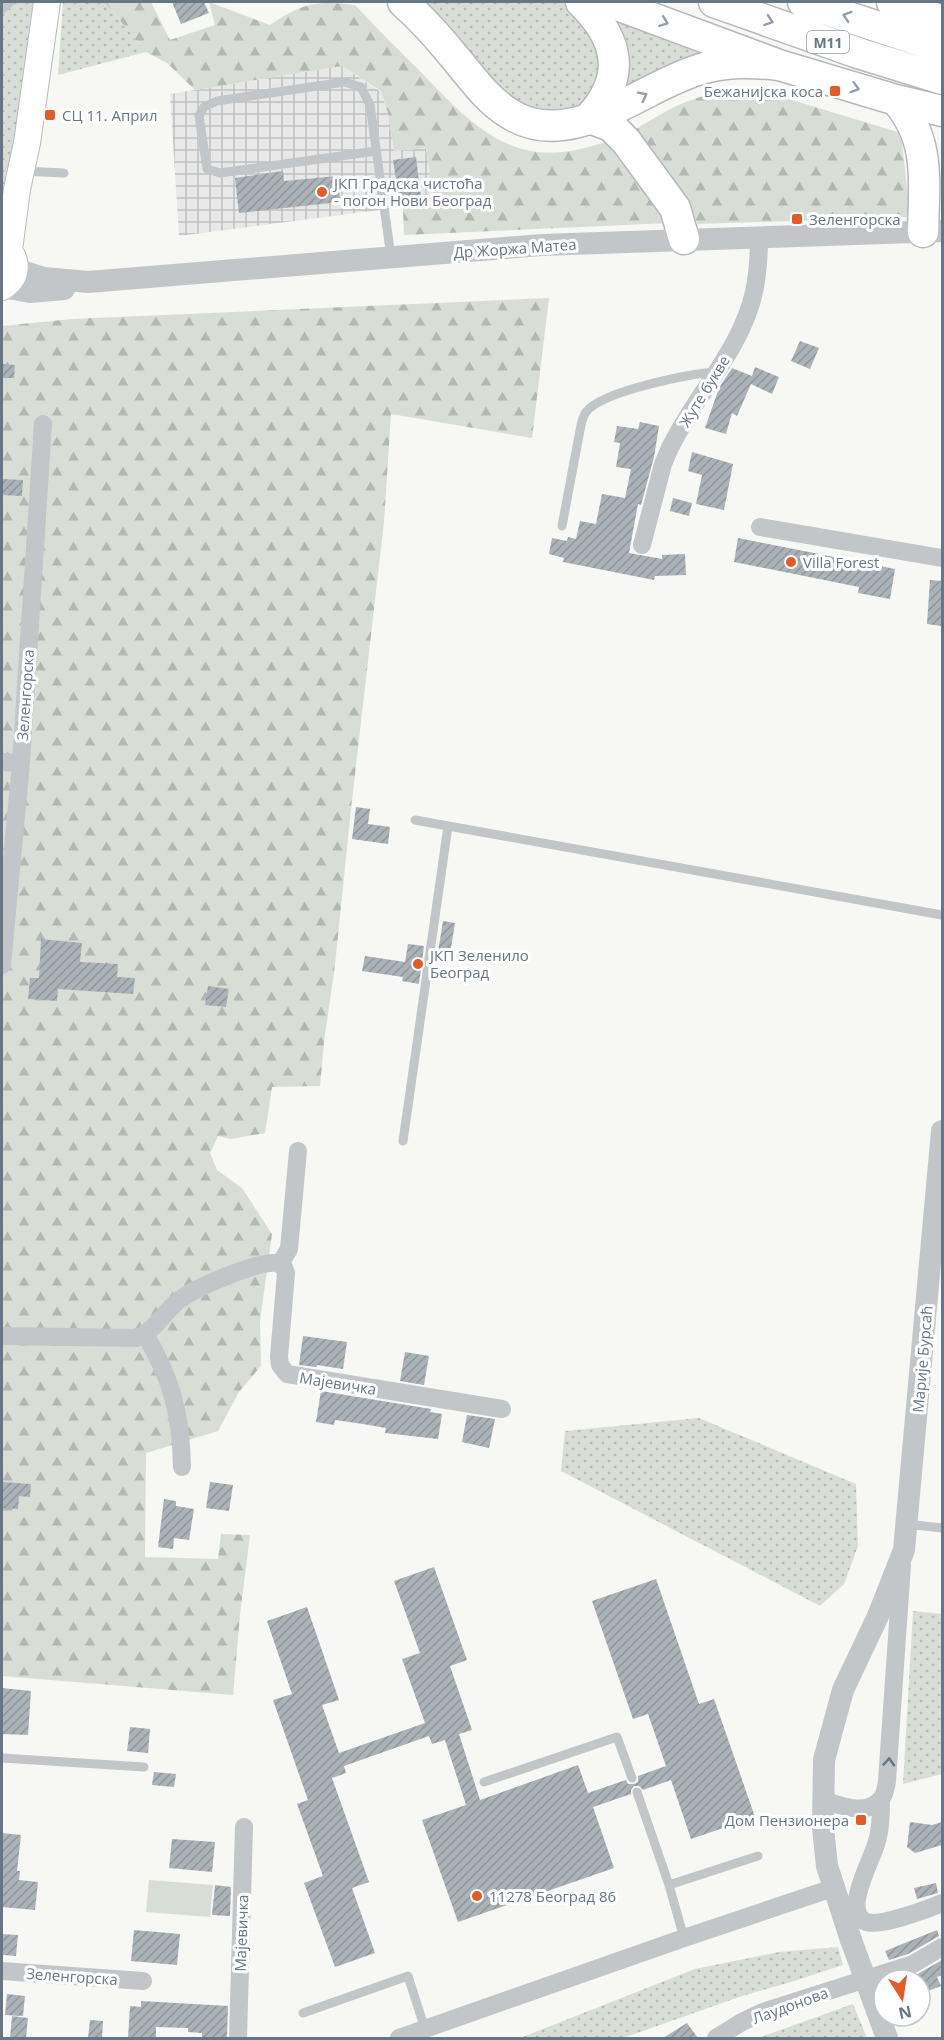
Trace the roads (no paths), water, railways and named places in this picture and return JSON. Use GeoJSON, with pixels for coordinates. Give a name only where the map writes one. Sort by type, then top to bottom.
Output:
{"type":"FeatureCollection","features":[{"type":"Feature","properties":{"kind":"highway"},"geometry":{"type":"LineString","coordinates":[[403,2],[428,26],[486,96],[510,114],[528,123],[542,126],[554,126],[589,118],[619,107],[680,76],[699,69],[738,62],[779,65]]}},
{"type":"Feature","properties":{"kind":"highway"},"geometry":{"type":"LineString","coordinates":[[581,2],[604,28],[611,44],[614,60],[610,86],[602,104],[589,118]]}},
{"type":"Feature","properties":{"kind":"highway"},"geometry":{"type":"LineString","coordinates":[[609,2],[779,65],[896,100],[942,111]]}},
{"type":"Feature","properties":{"kind":"highway","name":"M11"},"geometry":{"type":"LineString","coordinates":[[714,2],[858,53],[942,79]]}},
{"type":"Feature","properties":{"kind":"highway","name":"M11"},"geometry":{"type":"LineString","coordinates":[[803,2],[942,48]]}},
{"type":"Feature","properties":{"kind":"highway"},"geometry":{"type":"LineString","coordinates":[[892,2],[942,21]]}},
{"type":"Feature","properties":{"kind":"highway"},"geometry":{"type":"LineString","coordinates":[[896,100],[917,131],[925,165],[933,232]]}},
{"type":"Feature","properties":{"kind":"highway"},"geometry":{"type":"LineString","coordinates":[[589,118],[611,126],[626,141],[675,208],[684,239]]}},
{"type":"Feature","properties":{"kind":"highway"},"geometry":{"type":"LineString","coordinates":[[925,165],[934,143],[942,134]]}},
{"type":"Feature","properties":{"kind":"main road"},"geometry":{"type":"LineString","coordinates":[[6,268],[47,2]]}},
{"type":"Feature","properties":{"kind":"main road"},"geometry":{"type":"LineString","coordinates":[[2,218],[20,180]]}},
{"type":"Feature","properties":{"kind":"street","name":"Др Жоржа Матеа"},"geometry":{"type":"LineString","coordinates":[[6,268],[44,278],[88,282],[542,245],[933,232]]}},
{"type":"Feature","properties":{"kind":"street","name":"Жуте букве"},"geometry":{"type":"LineString","coordinates":[[642,545],[669,450],[744,321],[752,299],[759,267],[759,237]]}},
{"type":"Feature","properties":{"kind":"street","name":"Зеленгорска"},"geometry":{"type":"LineString","coordinates":[[2,965],[21,763],[43,424]]}},
{"type":"Feature","properties":{"kind":"street"},"geometry":{"type":"LineString","coordinates":[[760,527],[942,558]]}},
{"type":"Feature","properties":{"kind":"street"},"geometry":{"type":"LineString","coordinates":[[2,762],[21,763]]}},
{"type":"Feature","properties":{"kind":"street","name":"Марије Бурсаћ"},"geometry":{"type":"LineString","coordinates":[[942,1131],[903,1550],[887,1781],[881,1799],[881,1819],[877,1842],[856,1898],[855,1909],[865,1922],[871,1923],[904,1917],[942,1903]]}},
{"type":"Feature","properties":{"kind":"street","name":"Мајевичка"},"geometry":{"type":"LineString","coordinates":[[298,1151],[289,1249],[280,1264],[286,1273],[280,1365],[288,1374],[502,1409]]}},
{"type":"Feature","properties":{"kind":"street"},"geometry":{"type":"LineString","coordinates":[[2,1336],[129,1339],[145,1334],[177,1302],[205,1285],[267,1263],[280,1264]]}},
{"type":"Feature","properties":{"kind":"street"},"geometry":{"type":"LineString","coordinates":[[145,1334],[162,1366],[175,1401],[181,1430],[182,1467]]}},
{"type":"Feature","properties":{"kind":"street","name":"Марије Бурсаћ"},"geometry":{"type":"LineString","coordinates":[[887,2038],[833,1887],[825,1845],[822,1800],[824,1760],[843,1690],[878,1616],[903,1550]]}},
{"type":"Feature","properties":{"kind":"street"},"geometry":{"type":"LineString","coordinates":[[822,1800],[859,1809],[873,1805],[881,1799]]}},
{"type":"Feature","properties":{"kind":"street","name":"Мајевичка"},"geometry":{"type":"LineString","coordinates":[[238,2038],[244,1827]]}},
{"type":"Feature","properties":{"kind":"street"},"geometry":{"type":"LineString","coordinates":[[399,2038],[833,1887]]}},
{"type":"Feature","properties":{"kind":"street","name":"Лаудонова"},"geometry":{"type":"LineString","coordinates":[[716,2038],[763,2012],[913,1964],[942,1947]]}},
{"type":"Feature","properties":{"kind":"street","name":"Зеленгорска"},"geometry":{"type":"LineString","coordinates":[[2,1971],[143,1981]]}},
{"type":"Feature","properties":{"kind":"lane"},"geometry":{"type":"LineString","coordinates":[[2,9],[10,2]]}},
{"type":"Feature","properties":{"kind":"lane"},"geometry":{"type":"LineString","coordinates":[[376,151],[220,173],[207,169],[199,116],[204,107],[217,101],[344,82],[361,87],[370,105],[391,256]]}},
{"type":"Feature","properties":{"kind":"lane"},"geometry":{"type":"LineString","coordinates":[[20,180],[64,173]]}},
{"type":"Feature","properties":{"kind":"lane"},"geometry":{"type":"LineString","coordinates":[[562,526],[581,425],[586,412],[598,402],[613,396],[685,376],[716,372]]}},
{"type":"Feature","properties":{"kind":"lane"},"geometry":{"type":"LineString","coordinates":[[415,820],[942,915]]}},
{"type":"Feature","properties":{"kind":"lane"},"geometry":{"type":"LineString","coordinates":[[403,1141],[448,826]]}},
{"type":"Feature","properties":{"kind":"lane"},"geometry":{"type":"LineString","coordinates":[[906,1524],[942,1528]]}},
{"type":"Feature","properties":{"kind":"lane"},"geometry":{"type":"LineString","coordinates":[[484,1782],[617,1737],[632,1778]]}},
{"type":"Feature","properties":{"kind":"lane"},"geometry":{"type":"LineString","coordinates":[[2,1758],[144,1767]]}},
{"type":"Feature","properties":{"kind":"lane"},"geometry":{"type":"LineString","coordinates":[[637,1792],[669,1885],[684,1938]]}},
{"type":"Feature","properties":{"kind":"lane"},"geometry":{"type":"LineString","coordinates":[[669,1885],[758,1856]]}},
{"type":"Feature","properties":{"kind":"lane"},"geometry":{"type":"LineString","coordinates":[[303,2013],[408,1976],[425,2029]]}},
{"type":"Feature","properties":{"kind":"place","name":"Бежанијска коса"},"geometry":{"type":"Point","coordinates":[835,91]}},
{"type":"Feature","properties":{"kind":"place","name":"СЦ 11. Април"},"geometry":{"type":"Point","coordinates":[50,115]}},
{"type":"Feature","properties":{"kind":"place","name":"ЈКП Градска чистоћа - погон Нови Београд"},"geometry":{"type":"Point","coordinates":[322,192]}},
{"type":"Feature","properties":{"kind":"place","name":"Зеленгорска"},"geometry":{"type":"Point","coordinates":[797,219]}},
{"type":"Feature","properties":{"kind":"place","name":"Villa Forest"},"geometry":{"type":"Point","coordinates":[791,562]}},
{"type":"Feature","properties":{"kind":"place","name":"ЈКП Зеленило Београд"},"geometry":{"type":"Point","coordinates":[418,964]}},
{"type":"Feature","properties":{"kind":"place","name":"Дом Пензионера"},"geometry":{"type":"Point","coordinates":[861,1820]}},
{"type":"Feature","properties":{"kind":"place","name":"11278 Београд 86"},"geometry":{"type":"Point","coordinates":[477,1896]}}]}
